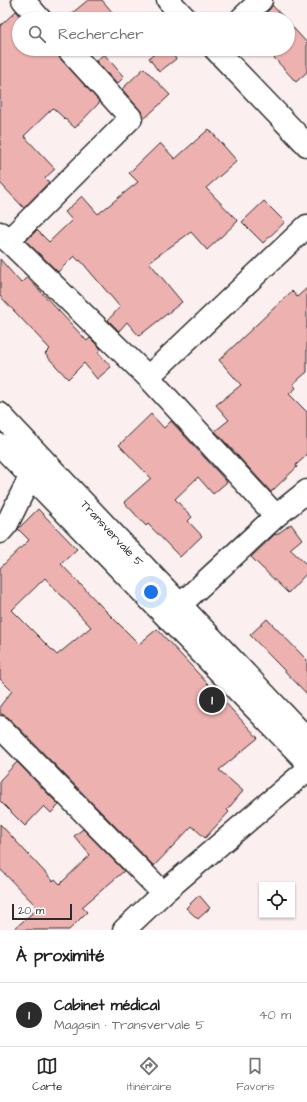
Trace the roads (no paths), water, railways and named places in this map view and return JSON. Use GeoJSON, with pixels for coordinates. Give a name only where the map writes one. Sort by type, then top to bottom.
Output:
{"type":"FeatureCollection","features":[{"type":"Feature","properties":{"kind":"street"},"geometry":{"type":"LineString","coordinates":[[23,0],[34,12]]}},
{"type":"Feature","properties":{"kind":"street"},"geometry":{"type":"LineString","coordinates":[[168,0],[179,12]]}},
{"type":"Feature","properties":{"kind":"street"},"geometry":{"type":"LineString","coordinates":[[248,12],[261,0]]}},
{"type":"Feature","properties":{"kind":"street"},"geometry":{"type":"LineString","coordinates":[[74,56],[131,118],[4,237],[148,377],[276,516]]}},
{"type":"Feature","properties":{"kind":"street"},"geometry":{"type":"LineString","coordinates":[[222,56],[307,145]]}},
{"type":"Feature","properties":{"kind":"street"},"geometry":{"type":"LineString","coordinates":[[148,377],[307,226]]}},
{"type":"Feature","properties":{"kind":"street","name":"Transvervale 5"},"geometry":{"type":"LineString","coordinates":[[0,414],[307,739]]}},
{"type":"Feature","properties":{"kind":"street","name":"Transvervale 5"},"geometry":{"type":"LineString","coordinates":[[0,445],[307,762]]}},
{"type":"Feature","properties":{"kind":"street"},"geometry":{"type":"LineString","coordinates":[[0,532],[7,524],[30,477]]}},
{"type":"Feature","properties":{"kind":"street"},"geometry":{"type":"LineString","coordinates":[[180,605],[276,516],[307,491]]}},
{"type":"Feature","properties":{"kind":"street"},"geometry":{"type":"LineString","coordinates":[[0,727],[163,893]]}},
{"type":"Feature","properties":{"kind":"street"},"geometry":{"type":"LineString","coordinates":[[124,930],[163,893],[307,770]]}},
{"type":"Feature","properties":{"kind":"place","name":"Cabinet médical"},"geometry":{"type":"Point","coordinates":[212,700]}}]}
